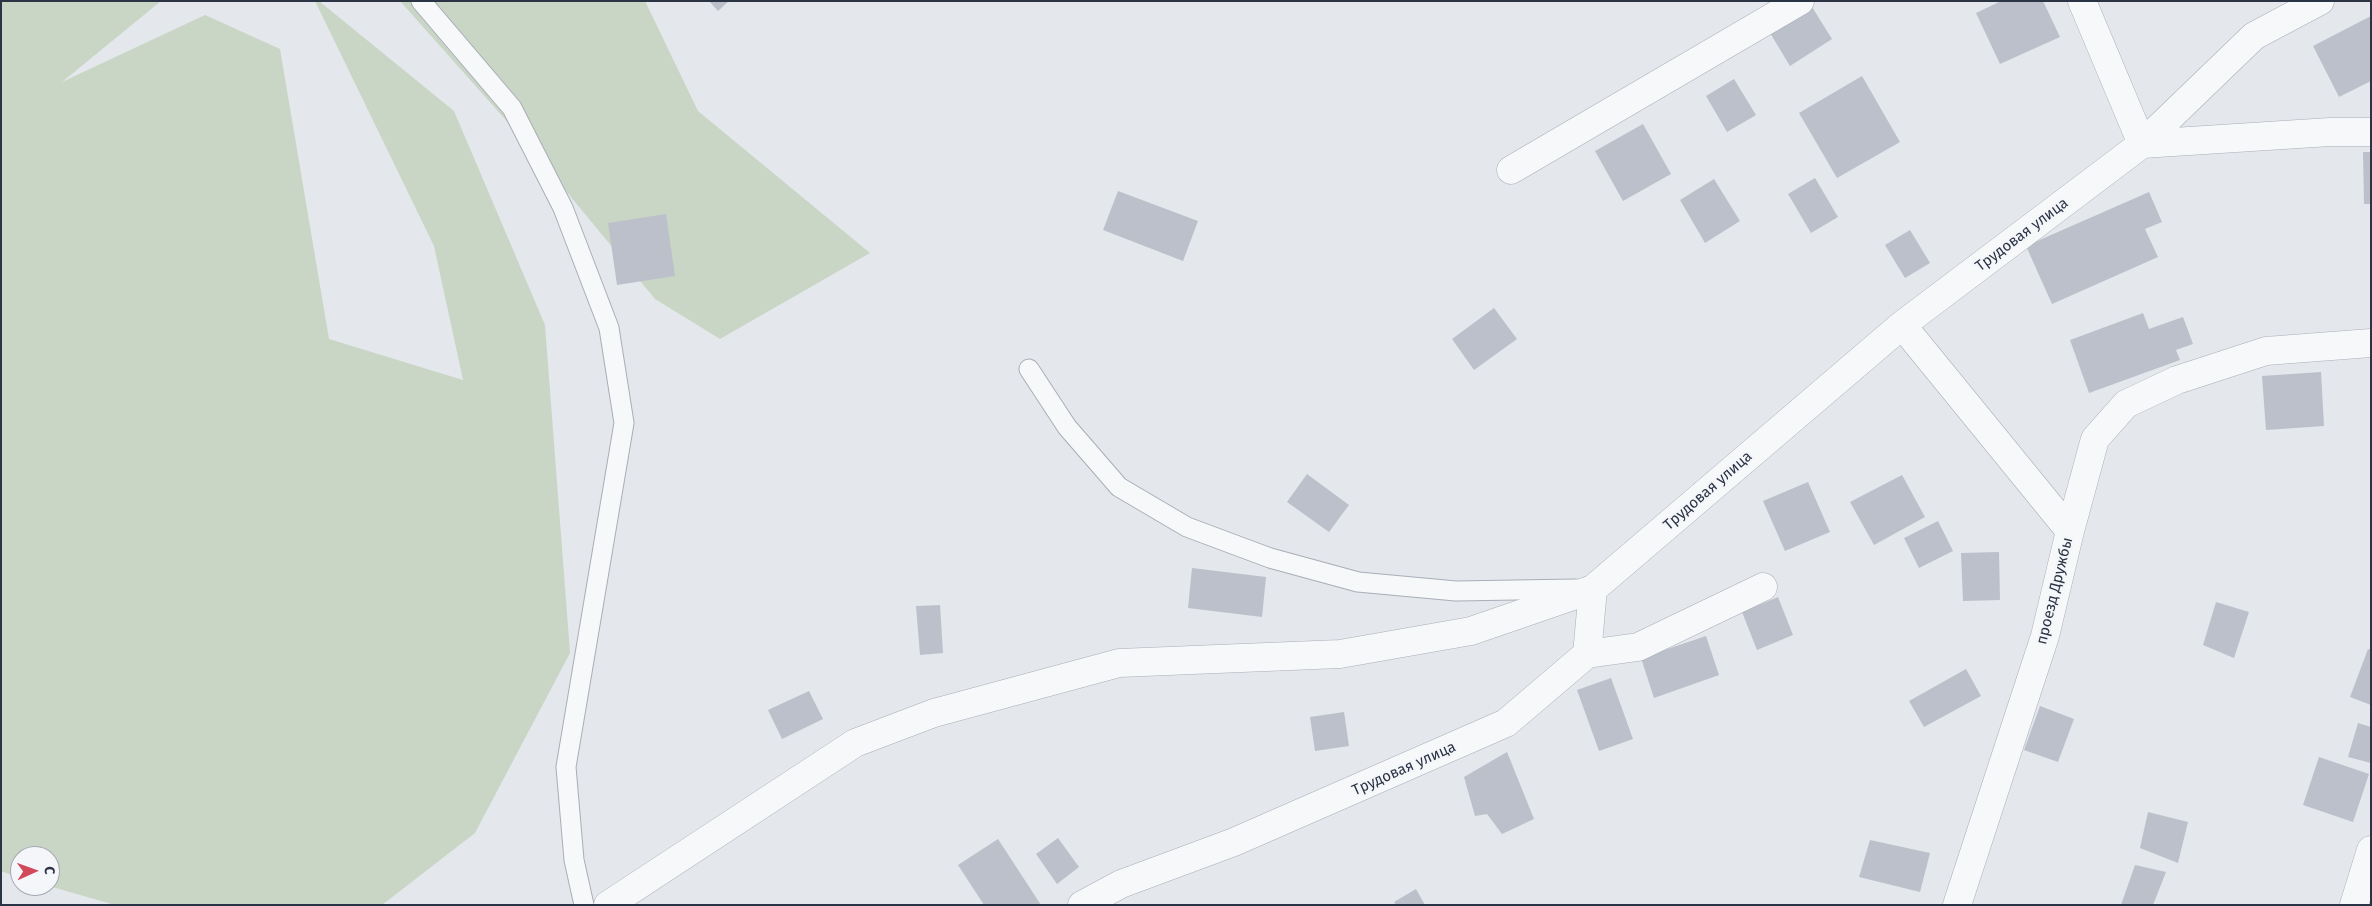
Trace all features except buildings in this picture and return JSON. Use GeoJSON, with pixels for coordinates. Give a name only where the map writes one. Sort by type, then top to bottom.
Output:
{"type":"FeatureCollection","features":[{"type":"Feature","properties":{"kind":"street"},"geometry":{"type":"LineString","coordinates":[[1511,170],[1800,1]]}},
{"type":"Feature","properties":{"kind":"street"},"geometry":{"type":"LineString","coordinates":[[2082,1],[2142,144],[2330,132],[2371,132]]}},
{"type":"Feature","properties":{"kind":"street","name":"Трудовая улица"},"geometry":{"type":"LineString","coordinates":[[1593,590],[1902,325],[2142,144],[2254,36],[2320,1]]}},
{"type":"Feature","properties":{"kind":"street","name":"проезд Дружбы"},"geometry":{"type":"LineString","coordinates":[[1902,325],[2070,531],[2045,636],[1956,905]]}},
{"type":"Feature","properties":{"kind":"street"},"geometry":{"type":"LineString","coordinates":[[2070,531],[2095,439],[2126,404],[2177,380],[2266,351],[2371,343]]}},
{"type":"Feature","properties":{"kind":"street"},"geometry":{"type":"LineString","coordinates":[[608,905],[855,743],[934,713],[1120,664],[1340,654],[1471,631],[1593,590],[1587,654],[1638,647],[1764,587]]}},
{"type":"Feature","properties":{"kind":"street","name":"Трудовая улица"},"geometry":{"type":"LineString","coordinates":[[1082,905],[1121,884],[1234,842],[1506,723],[1587,654]]}},
{"type":"Feature","properties":{"kind":"street"},"geometry":{"type":"LineString","coordinates":[[2354,905],[2371,850]]}},
{"type":"Feature","properties":{"kind":"lane"},"geometry":{"type":"LineString","coordinates":[[421,1],[512,108],[563,208],[610,328],[624,423],[566,767],[574,860],[584,905]]}},
{"type":"Feature","properties":{"kind":"lane"},"geometry":{"type":"LineString","coordinates":[[1028,369],[1067,427],[1118,487],[1187,527],[1270,558],[1358,582],[1456,591],[1527,588],[1593,590]]}},
{"type":"Feature","properties":{"kind":"green space"},"geometry":{"type":"Polygon","coordinates":[[[1,1],[161,1],[62,82],[205,15],[280,49],[329,339],[463,380],[434,246],[315,1],[319,1],[454,111],[545,325],[570,653],[475,833],[382,905],[115,905],[60,889],[60,846],[10,846],[10,874],[1,871],[1,1]]]}},
{"type":"Feature","properties":{"kind":"green space"},"geometry":{"type":"Polygon","coordinates":[[[400,1],[645,1],[698,111],[870,253],[720,339],[655,299],[528,145],[400,1]]]}}]}
